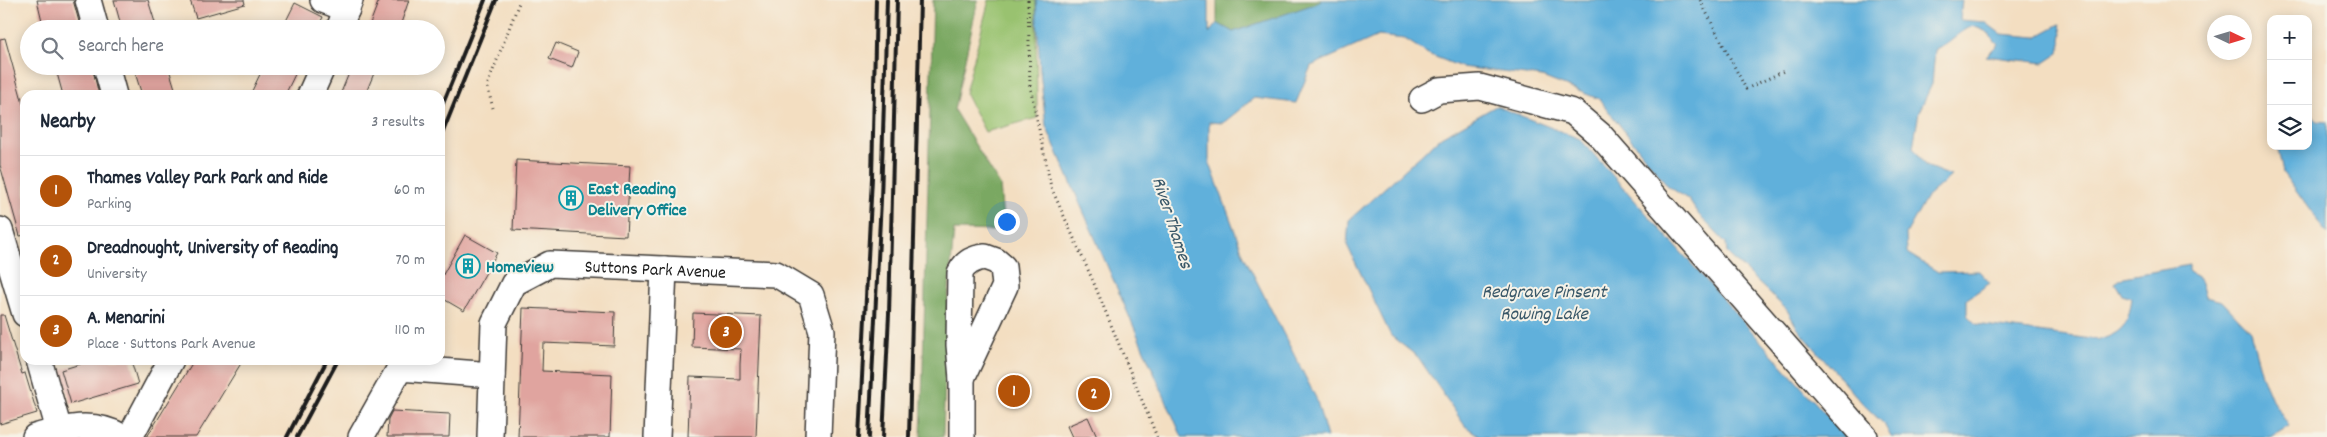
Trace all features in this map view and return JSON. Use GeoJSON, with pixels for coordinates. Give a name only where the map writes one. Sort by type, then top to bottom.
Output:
{"type":"FeatureCollection","features":[{"type":"Feature","properties":{"kind":"street"},"geometry":{"type":"LineString","coordinates":[[88,0],[94,20]]}},
{"type":"Feature","properties":{"kind":"street"},"geometry":{"type":"LineString","coordinates":[[323,0],[345,12]]}},
{"type":"Feature","properties":{"kind":"street"},"geometry":{"type":"LineString","coordinates":[[108,75],[113,90]]}},
{"type":"Feature","properties":{"kind":"street"},"geometry":{"type":"LineString","coordinates":[[312,90],[319,75]]}},
{"type":"Feature","properties":{"kind":"street"},"geometry":{"type":"LineString","coordinates":[[1422,99],[1439,90],[1480,87],[1573,112],[1600,135],[1865,437]]}},
{"type":"Feature","properties":{"kind":"street"},"geometry":{"type":"LineString","coordinates":[[0,230],[20,297]]}},
{"type":"Feature","properties":{"kind":"street","name":"Suttons Park Avenue"},"geometry":{"type":"LineString","coordinates":[[490,437],[494,323],[514,282],[550,264],[776,274],[811,295],[822,331],[818,437]]}},
{"type":"Feature","properties":{"kind":"street"},"geometry":{"type":"LineString","coordinates":[[657,437],[664,269]]}},
{"type":"Feature","properties":{"kind":"street"},"geometry":{"type":"LineString","coordinates":[[40,365],[59,430]]}},
{"type":"Feature","properties":{"kind":"street"},"geometry":{"type":"LineString","coordinates":[[130,437],[168,365]]}},
{"type":"Feature","properties":{"kind":"street"},"geometry":{"type":"LineString","coordinates":[[361,437],[400,368],[492,375]]}},
{"type":"Feature","properties":{"kind":"street"},"geometry":{"type":"LineString","coordinates":[[962,378],[962,437]]}},
{"type":"Feature","properties":{"kind":"street"},"geometry":{"type":"LineString","coordinates":[[35,437],[78,426],[110,430],[122,437]]}},
{"type":"Feature","properties":{"kind":"path"},"geometry":{"type":"LineString","coordinates":[[493,108],[487,86],[520,0]]}},
{"type":"Feature","properties":{"kind":"path"},"geometry":{"type":"LineString","coordinates":[[1028,0],[1030,86],[1050,187],[1093,281],[1157,437]]}},
{"type":"Feature","properties":{"kind":"path"},"geometry":{"type":"LineString","coordinates":[[1700,0],[1746,89],[1786,70]]}},
{"type":"Feature","properties":{"kind":"green space"},"geometry":{"type":"Polygon","coordinates":[[[933,0],[978,0],[954,110],[1000,185],[1004,231],[954,230],[947,313],[943,437],[921,437],[933,0]]]}},
{"type":"Feature","properties":{"kind":"green space"},"geometry":{"type":"Polygon","coordinates":[[[989,0],[1036,0],[1037,118],[985,132],[965,93],[989,0]]]}},
{"type":"Feature","properties":{"kind":"green space"},"geometry":{"type":"Polygon","coordinates":[[[1217,0],[1321,0],[1321,2],[1233,32],[1217,23],[1217,0]]]}},
{"type":"Feature","properties":{"kind":"water","name":"River Thames"},"geometry":{"type":"Polygon","coordinates":[[[1036,0],[1209,0],[1209,33],[1217,23],[1233,32],[1320,2],[1321,0],[1962,0],[1960,20],[1985,22],[2001,34],[2036,37],[2060,24],[2062,34],[2059,53],[2044,63],[1986,56],[1998,44],[1985,31],[1973,26],[1935,50],[1932,84],[1919,112],[1913,147],[1926,166],[1951,176],[1926,198],[1906,234],[1907,253],[1938,272],[1979,271],[1990,283],[1967,299],[1967,315],[1976,324],[2099,340],[2120,330],[2129,314],[2132,298],[2122,295],[2115,283],[2124,277],[2189,265],[2189,272],[2199,278],[2205,297],[2222,301],[2250,331],[2262,375],[2273,402],[2289,426],[2271,437],[1891,437],[1884,424],[1864,405],[1798,329],[1787,310],[1727,253],[1726,243],[1698,214],[1689,200],[1668,186],[1599,99],[1542,77],[1461,67],[1428,54],[1405,39],[1378,36],[1311,66],[1296,103],[1254,98],[1223,123],[1209,122],[1209,161],[1244,256],[1316,398],[1327,437],[1182,437],[1046,126],[1040,71],[1036,0]]]}},
{"type":"Feature","properties":{"kind":"water","name":"Redgrave Pinsent Rowing Lake"},"geometry":{"type":"Polygon","coordinates":[[[1496,106],[1580,139],[1846,437],[1481,437],[1465,426],[1418,357],[1391,336],[1347,245],[1349,220],[1441,137],[1496,106]]]}},
{"type":"Feature","properties":{"kind":"water"},"geometry":{"type":"Polygon","coordinates":[[[2312,113],[2317,121],[2327,122],[2327,234],[2283,173],[2278,150],[2312,150],[2312,113]]]}},
{"type":"Feature","properties":{"kind":"building"},"geometry":{"type":"Polygon","coordinates":[[[37,0],[73,0],[79,20],[42,20],[37,0]]]}},
{"type":"Feature","properties":{"kind":"building"},"geometry":{"type":"Polygon","coordinates":[[[114,0],[148,0],[154,20],[120,20],[114,0]]]}},
{"type":"Feature","properties":{"kind":"building"},"geometry":{"type":"Polygon","coordinates":[[[190,0],[244,0],[245,4],[196,18],[190,0]]]}},
{"type":"Feature","properties":{"kind":"building"},"geometry":{"type":"Polygon","coordinates":[[[379,0],[409,0],[402,20],[371,20],[379,0]]]}},
{"type":"Feature","properties":{"kind":"building"},"geometry":{"type":"Polygon","coordinates":[[[295,3],[323,17],[322,20],[286,20],[295,3]]]}},
{"type":"Feature","properties":{"kind":"building"},"geometry":{"type":"Polygon","coordinates":[[[5,38],[20,93],[20,236],[0,165],[0,39],[5,38]]]}},
{"type":"Feature","properties":{"kind":"building"},"geometry":{"type":"Polygon","coordinates":[[[556,43],[578,52],[572,68],[549,59],[556,43]]]}},
{"type":"Feature","properties":{"kind":"building"},"geometry":{"type":"Polygon","coordinates":[[[57,75],[94,75],[98,90],[62,90],[57,75]]]}},
{"type":"Feature","properties":{"kind":"building"},"geometry":{"type":"Polygon","coordinates":[[[136,75],[171,75],[175,90],[140,90],[136,75]]]}},
{"type":"Feature","properties":{"kind":"building"},"geometry":{"type":"Polygon","coordinates":[[[260,75],[295,75],[287,90],[252,90],[260,75]]]}},
{"type":"Feature","properties":{"kind":"building"},"geometry":{"type":"Polygon","coordinates":[[[348,75],[373,75],[367,90],[342,90],[348,75]]]}},
{"type":"Feature","properties":{"kind":"building","name":"East Reading Delivery Office"},"geometry":{"type":"Polygon","coordinates":[[[516,160],[630,166],[626,236],[513,230],[516,160]]]}},
{"type":"Feature","properties":{"kind":"building","name":"Homeview"},"geometry":{"type":"Polygon","coordinates":[[[465,235],[497,253],[464,311],[445,300],[445,271],[465,235]]]}},
{"type":"Feature","properties":{"kind":"building"},"geometry":{"type":"Polygon","coordinates":[[[523,308],[615,312],[614,346],[543,343],[542,371],[612,374],[610,437],[518,437],[523,308]]]}},
{"type":"Feature","properties":{"kind":"building"},"geometry":{"type":"Polygon","coordinates":[[[693,313],[761,316],[756,437],[688,437],[690,377],[740,379],[741,349],[692,347],[693,313]]]}},
{"type":"Feature","properties":{"kind":"building"},"geometry":{"type":"Polygon","coordinates":[[[0,315],[4,315],[22,374],[25,373],[37,413],[0,424],[0,315]]]}},
{"type":"Feature","properties":{"kind":"building"},"geometry":{"type":"Polygon","coordinates":[[[77,365],[132,365],[138,384],[71,404],[61,370],[77,365]]]}},
{"type":"Feature","properties":{"kind":"building"},"geometry":{"type":"Polygon","coordinates":[[[191,365],[240,365],[196,437],[147,437],[191,365]]]}},
{"type":"Feature","properties":{"kind":"building"},"geometry":{"type":"Polygon","coordinates":[[[392,411],[450,414],[449,437],[387,437],[388,419],[392,411]]]}},
{"type":"Feature","properties":{"kind":"building"},"geometry":{"type":"Polygon","coordinates":[[[1088,417],[1097,437],[1072,437],[1067,426],[1088,417]]]}},
{"type":"Feature","properties":{"kind":"railway"},"geometry":{"type":"LineString","coordinates":[[445,99],[485,0]]}},
{"type":"Feature","properties":{"kind":"railway"},"geometry":{"type":"LineString","coordinates":[[445,127],[496,0]]}},
{"type":"Feature","properties":{"kind":"railway"},"geometry":{"type":"LineString","coordinates":[[859,437],[872,178],[876,0]]}},
{"type":"Feature","properties":{"kind":"railway"},"geometry":{"type":"LineString","coordinates":[[869,437],[881,200],[887,0]]}},
{"type":"Feature","properties":{"kind":"railway"},"geometry":{"type":"LineString","coordinates":[[883,437],[889,314],[897,0]]}},
{"type":"Feature","properties":{"kind":"railway"},"geometry":{"type":"LineString","coordinates":[[909,437],[920,0]]}},
{"type":"Feature","properties":{"kind":"railway"},"geometry":{"type":"LineString","coordinates":[[287,437],[324,365]]}},
{"type":"Feature","properties":{"kind":"railway"},"geometry":{"type":"LineString","coordinates":[[297,437],[335,365]]}},
{"type":"Feature","properties":{"kind":"place","name":"East Reading Delivery Office"},"geometry":{"type":"Point","coordinates":[571,198]}},
{"type":"Feature","properties":{"kind":"place","name":"Homeview"},"geometry":{"type":"Point","coordinates":[468,266]}},
{"type":"Feature","properties":{"kind":"place","name":"A. Menarini"},"geometry":{"type":"Point","coordinates":[726,332]}},
{"type":"Feature","properties":{"kind":"place","name":"Thames Valley Park Park and Ride"},"geometry":{"type":"Point","coordinates":[1014,391]}},
{"type":"Feature","properties":{"kind":"place","name":"Dreadnought, University of Reading"},"geometry":{"type":"Point","coordinates":[1094,394]}}]}
